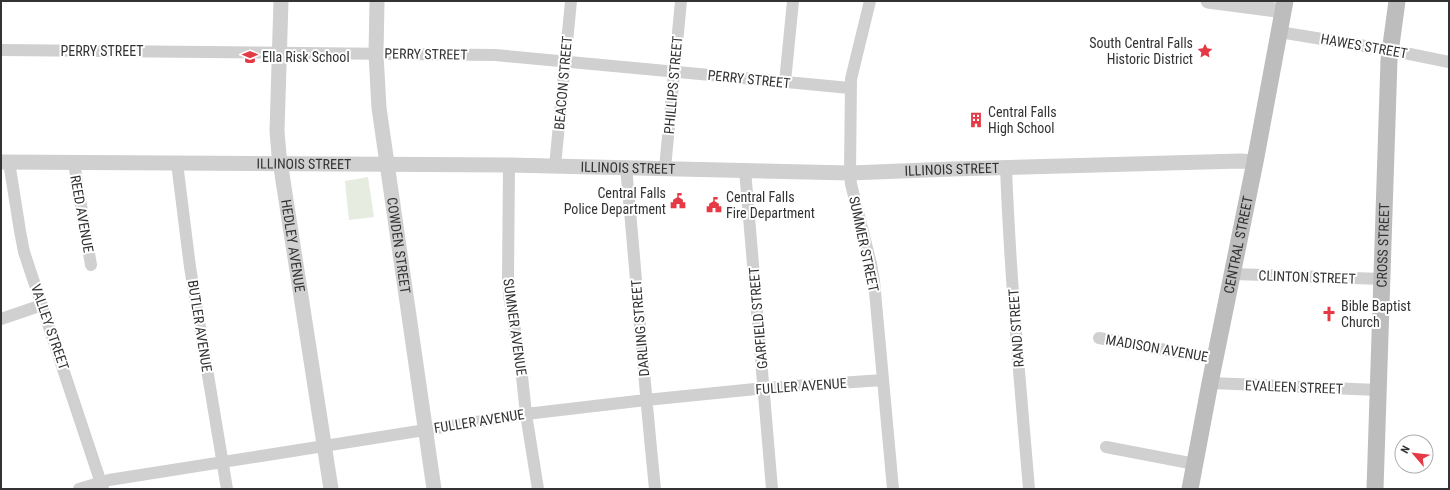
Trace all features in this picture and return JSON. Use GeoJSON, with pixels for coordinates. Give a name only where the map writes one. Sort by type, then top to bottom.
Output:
{"type":"FeatureCollection","features":[{"type":"Feature","properties":{"kind":"main road","name":"CROSS STREET"},"geometry":{"type":"LineString","coordinates":[[1375,489],[1390,50],[1397,1]]}},
{"type":"Feature","properties":{"kind":"main road","name":"CENTRAL STREET"},"geometry":{"type":"LineString","coordinates":[[1190,489],[1210,383],[1256,162],[1284,6]]}},
{"type":"Feature","properties":{"kind":"street","name":"HEDLEY AVENUE"},"geometry":{"type":"LineString","coordinates":[[281,1],[277,131],[280,163],[330,489]]}},
{"type":"Feature","properties":{"kind":"street","name":"COWDEN STREET"},"geometry":{"type":"LineString","coordinates":[[376,1],[376,54],[379,108],[386,164],[422,396],[434,489]]}},
{"type":"Feature","properties":{"kind":"street","name":"BEACON STREET"},"geometry":{"type":"LineString","coordinates":[[555,166],[571,1]]}},
{"type":"Feature","properties":{"kind":"street","name":"PHILLIPS STREET"},"geometry":{"type":"LineString","coordinates":[[665,168],[681,1]]}},
{"type":"Feature","properties":{"kind":"street"},"geometry":{"type":"LineString","coordinates":[[785,82],[793,1]]}},
{"type":"Feature","properties":{"kind":"street","name":"SUMMER STREET"},"geometry":{"type":"LineString","coordinates":[[870,1],[850,88],[850,173],[851,184],[873,276],[893,489]]}},
{"type":"Feature","properties":{"kind":"street"},"geometry":{"type":"LineString","coordinates":[[1208,1],[1284,6]]}},
{"type":"Feature","properties":{"kind":"street","name":"HAWES STREET"},"geometry":{"type":"LineString","coordinates":[[1279,32],[1390,50],[1449,62]]}},
{"type":"Feature","properties":{"kind":"street","name":"PERRY STREET"},"geometry":{"type":"LineString","coordinates":[[1,50],[495,55],[850,88]]}},
{"type":"Feature","properties":{"kind":"street","name":"ILLINOIS STREET"},"geometry":{"type":"LineString","coordinates":[[5,162],[509,165],[850,173],[1006,167],[1240,161],[1256,162]]}},
{"type":"Feature","properties":{"kind":"street","name":"VALLEY STREET"},"geometry":{"type":"LineString","coordinates":[[5,162],[24,252],[102,485]]}},
{"type":"Feature","properties":{"kind":"street","name":"REED AVENUE"},"geometry":{"type":"LineString","coordinates":[[74,163],[91,265]]}},
{"type":"Feature","properties":{"kind":"street","name":"BUTLER AVENUE"},"geometry":{"type":"LineString","coordinates":[[177,163],[190,267],[227,489]]}},
{"type":"Feature","properties":{"kind":"street","name":"SUMNER AVENUE"},"geometry":{"type":"LineString","coordinates":[[509,165],[509,295],[521,366],[526,414],[538,489]]}},
{"type":"Feature","properties":{"kind":"street","name":"DARLING STREET"},"geometry":{"type":"LineString","coordinates":[[626,167],[655,489]]}},
{"type":"Feature","properties":{"kind":"street","name":"RAND STREET"},"geometry":{"type":"LineString","coordinates":[[1006,167],[1007,208],[1018,368],[1029,489]]}},
{"type":"Feature","properties":{"kind":"street","name":"GARFIELD STREET"},"geometry":{"type":"LineString","coordinates":[[745,170],[765,388],[772,489]]}},
{"type":"Feature","properties":{"kind":"street","name":"CLINTON STREET"},"geometry":{"type":"LineString","coordinates":[[1233,274],[1382,279]]}},
{"type":"Feature","properties":{"kind":"street"},"geometry":{"type":"LineString","coordinates":[[1,319],[42,305]]}},
{"type":"Feature","properties":{"kind":"street","name":"MADISON AVENUE"},"geometry":{"type":"LineString","coordinates":[[1098,338],[1216,359]]}},
{"type":"Feature","properties":{"kind":"street","name":"FULLER AVENUE"},"geometry":{"type":"LineString","coordinates":[[79,489],[222,461],[526,414],[765,388],[883,380]]}},
{"type":"Feature","properties":{"kind":"street","name":"EVALEEN STREET"},"geometry":{"type":"LineString","coordinates":[[1210,383],[1378,390]]}},
{"type":"Feature","properties":{"kind":"street"},"geometry":{"type":"LineString","coordinates":[[1106,447],[1195,464]]}},
{"type":"Feature","properties":{"kind":"shaded area"},"geometry":{"type":"Polygon","coordinates":[[[368,177],[374,217],[349,220],[345,181],[368,177]]]}},
{"type":"Feature","properties":{"kind":"place","name":"South Central Falls Historic District"},"geometry":{"type":"Point","coordinates":[1205,51]}},
{"type":"Feature","properties":{"kind":"place","name":"Ella Risk School"},"geometry":{"type":"Point","coordinates":[250,57]}},
{"type":"Feature","properties":{"kind":"place","name":"Central Falls High School"},"geometry":{"type":"Point","coordinates":[976,120]}},
{"type":"Feature","properties":{"kind":"place","name":"Central Falls Police Department"},"geometry":{"type":"Point","coordinates":[678,201]}},
{"type":"Feature","properties":{"kind":"place","name":"Central Falls Fire Department"},"geometry":{"type":"Point","coordinates":[714,205]}},
{"type":"Feature","properties":{"kind":"place","name":"Bible Baptist Church"},"geometry":{"type":"Point","coordinates":[1329,314]}}]}
